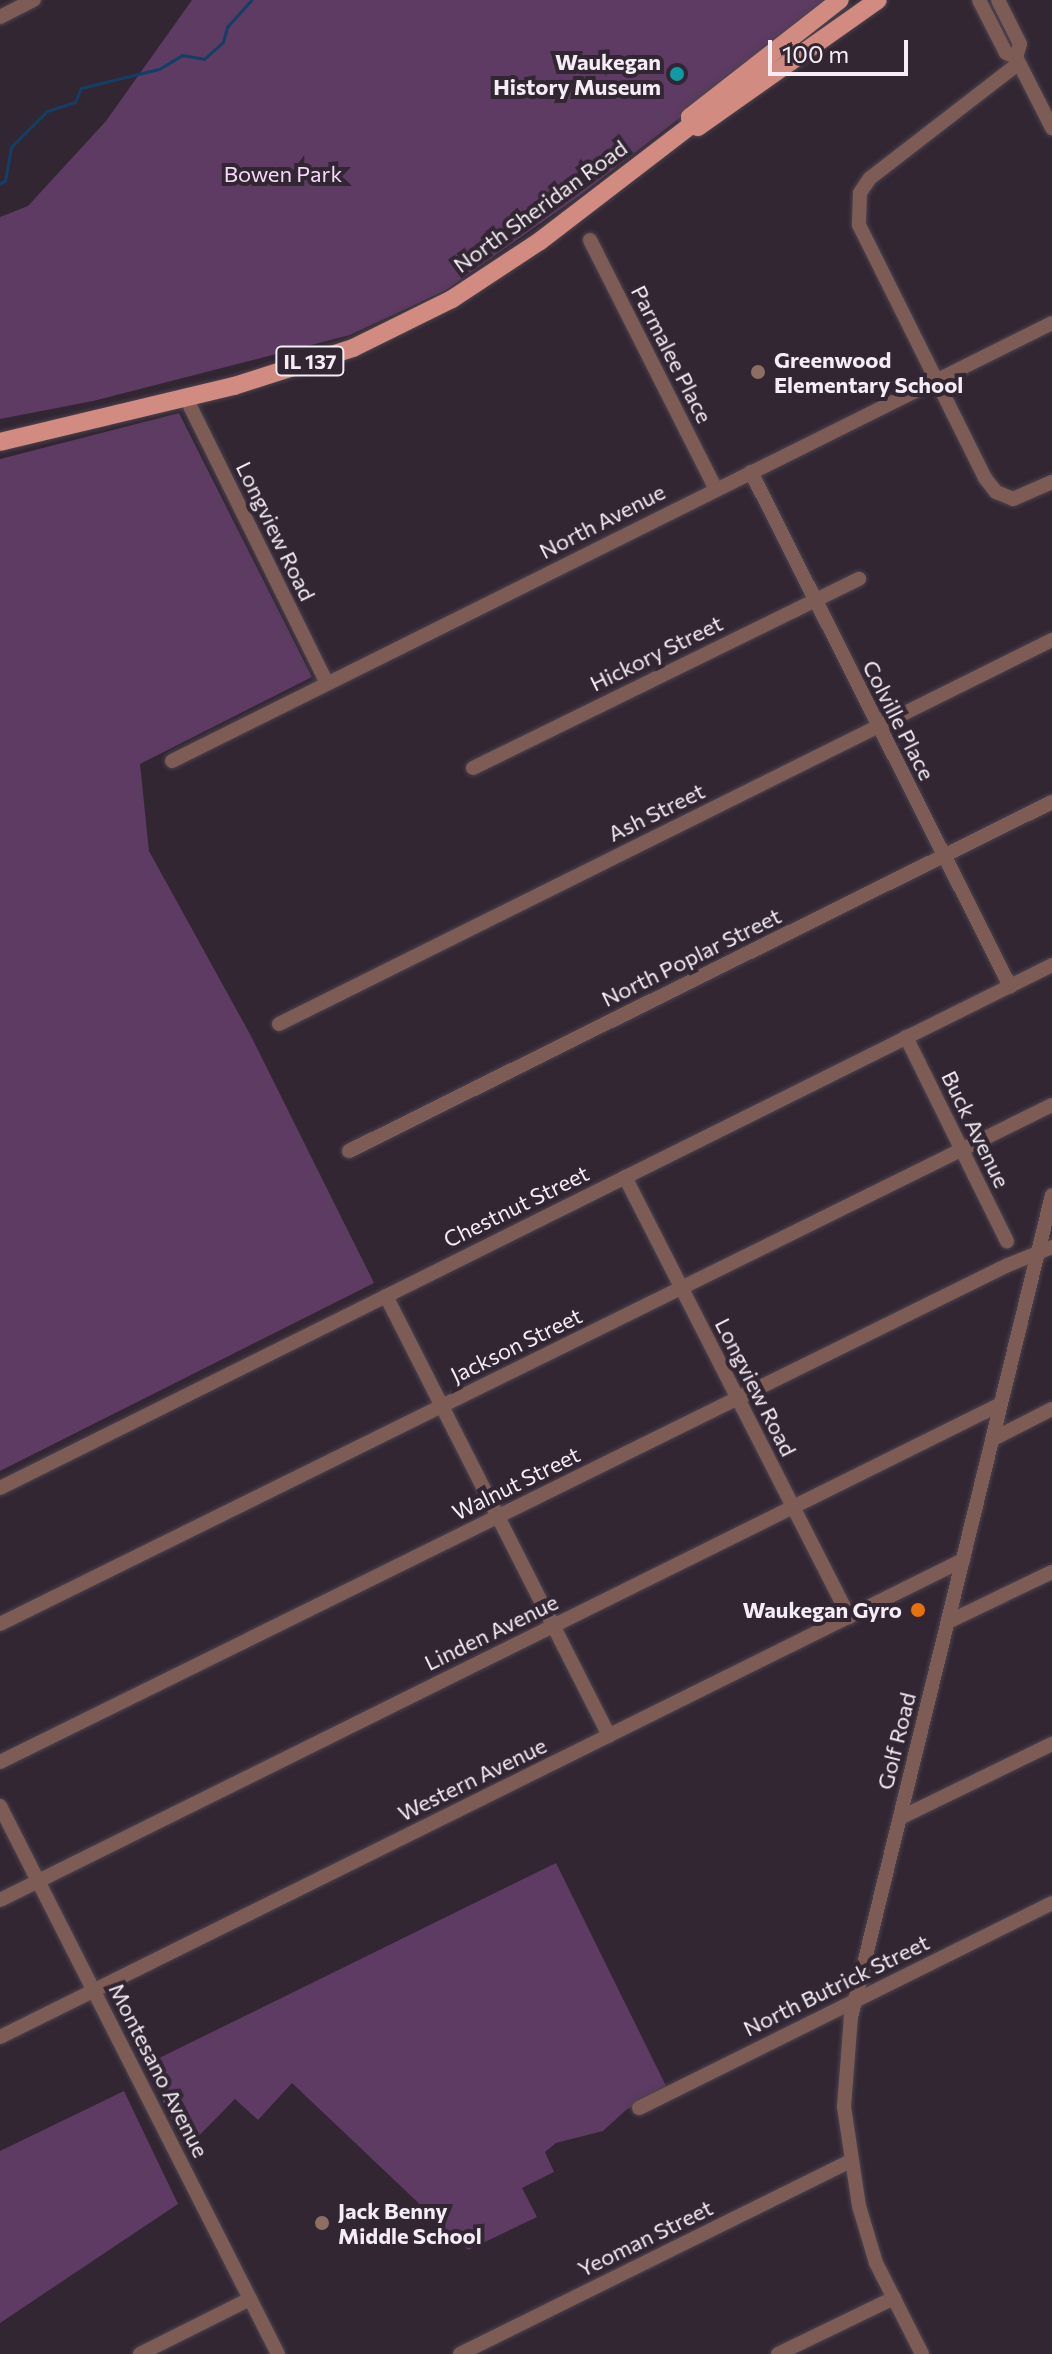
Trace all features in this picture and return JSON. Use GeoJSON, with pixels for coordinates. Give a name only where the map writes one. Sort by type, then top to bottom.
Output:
{"type":"FeatureCollection","features":[{"type":"Feature","properties":{"kind":"main road","name":"North Sheridan Road"},"geometry":{"type":"LineString","coordinates":[[691,125],[690,117],[840,0]]}},
{"type":"Feature","properties":{"kind":"main road","name":"North Sheridan Road"},"geometry":{"type":"LineString","coordinates":[[691,125],[698,127],[878,0]]}},
{"type":"Feature","properties":{"kind":"main road","name":"North Sheridan Road"},"geometry":{"type":"LineString","coordinates":[[0,442],[186,398],[353,348],[452,299],[540,241],[691,125]]}},
{"type":"Feature","properties":{"kind":"street"},"geometry":{"type":"LineString","coordinates":[[0,16],[34,0]]}},
{"type":"Feature","properties":{"kind":"street"},"geometry":{"type":"LineString","coordinates":[[979,0],[1006,53],[1017,60],[1052,128]]}},
{"type":"Feature","properties":{"kind":"street"},"geometry":{"type":"LineString","coordinates":[[998,0],[1020,44],[1017,60],[870,178],[860,193],[863,233],[985,478],[996,492],[1013,499],[1052,482]]}},
{"type":"Feature","properties":{"kind":"street","name":"Parmalee Place"},"geometry":{"type":"LineString","coordinates":[[590,240],[716,489]]}},
{"type":"Feature","properties":{"kind":"street","name":"North Avenue"},"geometry":{"type":"LineString","coordinates":[[172,761],[1052,323]]}},
{"type":"Feature","properties":{"kind":"street","name":"Longview Road"},"geometry":{"type":"LineString","coordinates":[[186,398],[327,683]]}},
{"type":"Feature","properties":{"kind":"street","name":"Colville Place"},"geometry":{"type":"LineString","coordinates":[[751,472],[1010,986]]}},
{"type":"Feature","properties":{"kind":"street","name":"Hickory Street"},"geometry":{"type":"LineString","coordinates":[[473,768],[859,579]]}},
{"type":"Feature","properties":{"kind":"street","name":"Ash Street"},"geometry":{"type":"LineString","coordinates":[[279,1024],[1052,640]]}},
{"type":"Feature","properties":{"kind":"street","name":"North Poplar Street"},"geometry":{"type":"LineString","coordinates":[[349,1151],[1052,802]]}},
{"type":"Feature","properties":{"kind":"street","name":"Chestnut Street"},"geometry":{"type":"LineString","coordinates":[[0,1488],[1052,965]]}},
{"type":"Feature","properties":{"kind":"street","name":"Buck Avenue"},"geometry":{"type":"LineString","coordinates":[[906,1037],[1007,1241]]}},
{"type":"Feature","properties":{"kind":"street","name":"Jackson Street"},"geometry":{"type":"LineString","coordinates":[[0,1624],[1052,1105]]}},
{"type":"Feature","properties":{"kind":"street","name":"Longview Road"},"geometry":{"type":"LineString","coordinates":[[625,1177],[849,1617]]}},
{"type":"Feature","properties":{"kind":"street","name":"Golf Road"},"geometry":{"type":"LineString","coordinates":[[922,2354],[866,2234],[850,2161],[844,2107],[855,2000],[1001,1404],[1045,1250],[1052,1195]]}},
{"type":"Feature","properties":{"kind":"street","name":"Walnut Street"},"geometry":{"type":"LineString","coordinates":[[0,1762],[1045,1250]]}},
{"type":"Feature","properties":{"kind":"street"},"geometry":{"type":"LineString","coordinates":[[386,1296],[609,1736]]}},
{"type":"Feature","properties":{"kind":"street","name":"Linden Avenue"},"geometry":{"type":"LineString","coordinates":[[0,1900],[1001,1404]]}},
{"type":"Feature","properties":{"kind":"street"},"geometry":{"type":"LineString","coordinates":[[993,1439],[1052,1409]]}},
{"type":"Feature","properties":{"kind":"street","name":"Western Avenue"},"geometry":{"type":"LineString","coordinates":[[0,2037],[963,1560]]}},
{"type":"Feature","properties":{"kind":"street"},"geometry":{"type":"LineString","coordinates":[[948,1622],[1052,1572]]}},
{"type":"Feature","properties":{"kind":"street"},"geometry":{"type":"LineString","coordinates":[[900,1818],[1052,1744]]}},
{"type":"Feature","properties":{"kind":"street","name":"Montesano Avenue"},"geometry":{"type":"LineString","coordinates":[[0,1806],[278,2354]]}},
{"type":"Feature","properties":{"kind":"street","name":"North Butrick Street"},"geometry":{"type":"LineString","coordinates":[[639,2108],[1052,1903]]}},
{"type":"Feature","properties":{"kind":"street","name":"Yeoman Street"},"geometry":{"type":"LineString","coordinates":[[460,2354],[850,2161]]}},
{"type":"Feature","properties":{"kind":"street"},"geometry":{"type":"LineString","coordinates":[[778,2354],[894,2298]]}},
{"type":"Feature","properties":{"kind":"street"},"geometry":{"type":"LineString","coordinates":[[140,2354],[250,2299]]}},
{"type":"Feature","properties":{"kind":"green space","name":"Bowen Park"},"geometry":{"type":"Polygon","coordinates":[[[192,0],[832,0],[579,196],[446,290],[350,335],[93,401],[0,419],[0,217],[28,206],[106,121],[192,0]]]}},
{"type":"Feature","properties":{"kind":"green space"},"geometry":{"type":"Polygon","coordinates":[[[179,413],[312,677],[140,764],[149,851],[251,1036],[374,1283],[0,1471],[0,459],[179,413]]]}},
{"type":"Feature","properties":{"kind":"green space"},"geometry":{"type":"Polygon","coordinates":[[[556,1863],[667,2088],[626,2110],[603,2131],[556,2143],[545,2152],[554,2172],[522,2188],[537,2217],[468,2250],[292,2083],[258,2120],[235,2099],[186,2149],[145,2065],[556,1863]]]}},
{"type":"Feature","properties":{"kind":"green space"},"geometry":{"type":"Polygon","coordinates":[[[124,2091],[178,2204],[0,2323],[0,2151],[124,2091]]]}},
{"type":"Feature","properties":{"kind":"waterway"},"geometry":{"type":"LineString","coordinates":[[0,183],[5,181],[11,147],[47,111],[75,102],[81,88],[159,69],[182,55],[204,59],[223,42],[227,27],[251,0]]}},
{"type":"Feature","properties":{"kind":"place","name":"Waukegan History Museum"},"geometry":{"type":"Point","coordinates":[677,74]}},
{"type":"Feature","properties":{"kind":"place","name":"Greenwood Elementary School"},"geometry":{"type":"Point","coordinates":[758,372]}},
{"type":"Feature","properties":{"kind":"place","name":"Waukegan Gyro"},"geometry":{"type":"Point","coordinates":[918,1610]}},
{"type":"Feature","properties":{"kind":"place","name":"Jack Benny Middle School"},"geometry":{"type":"Point","coordinates":[322,2223]}}]}
